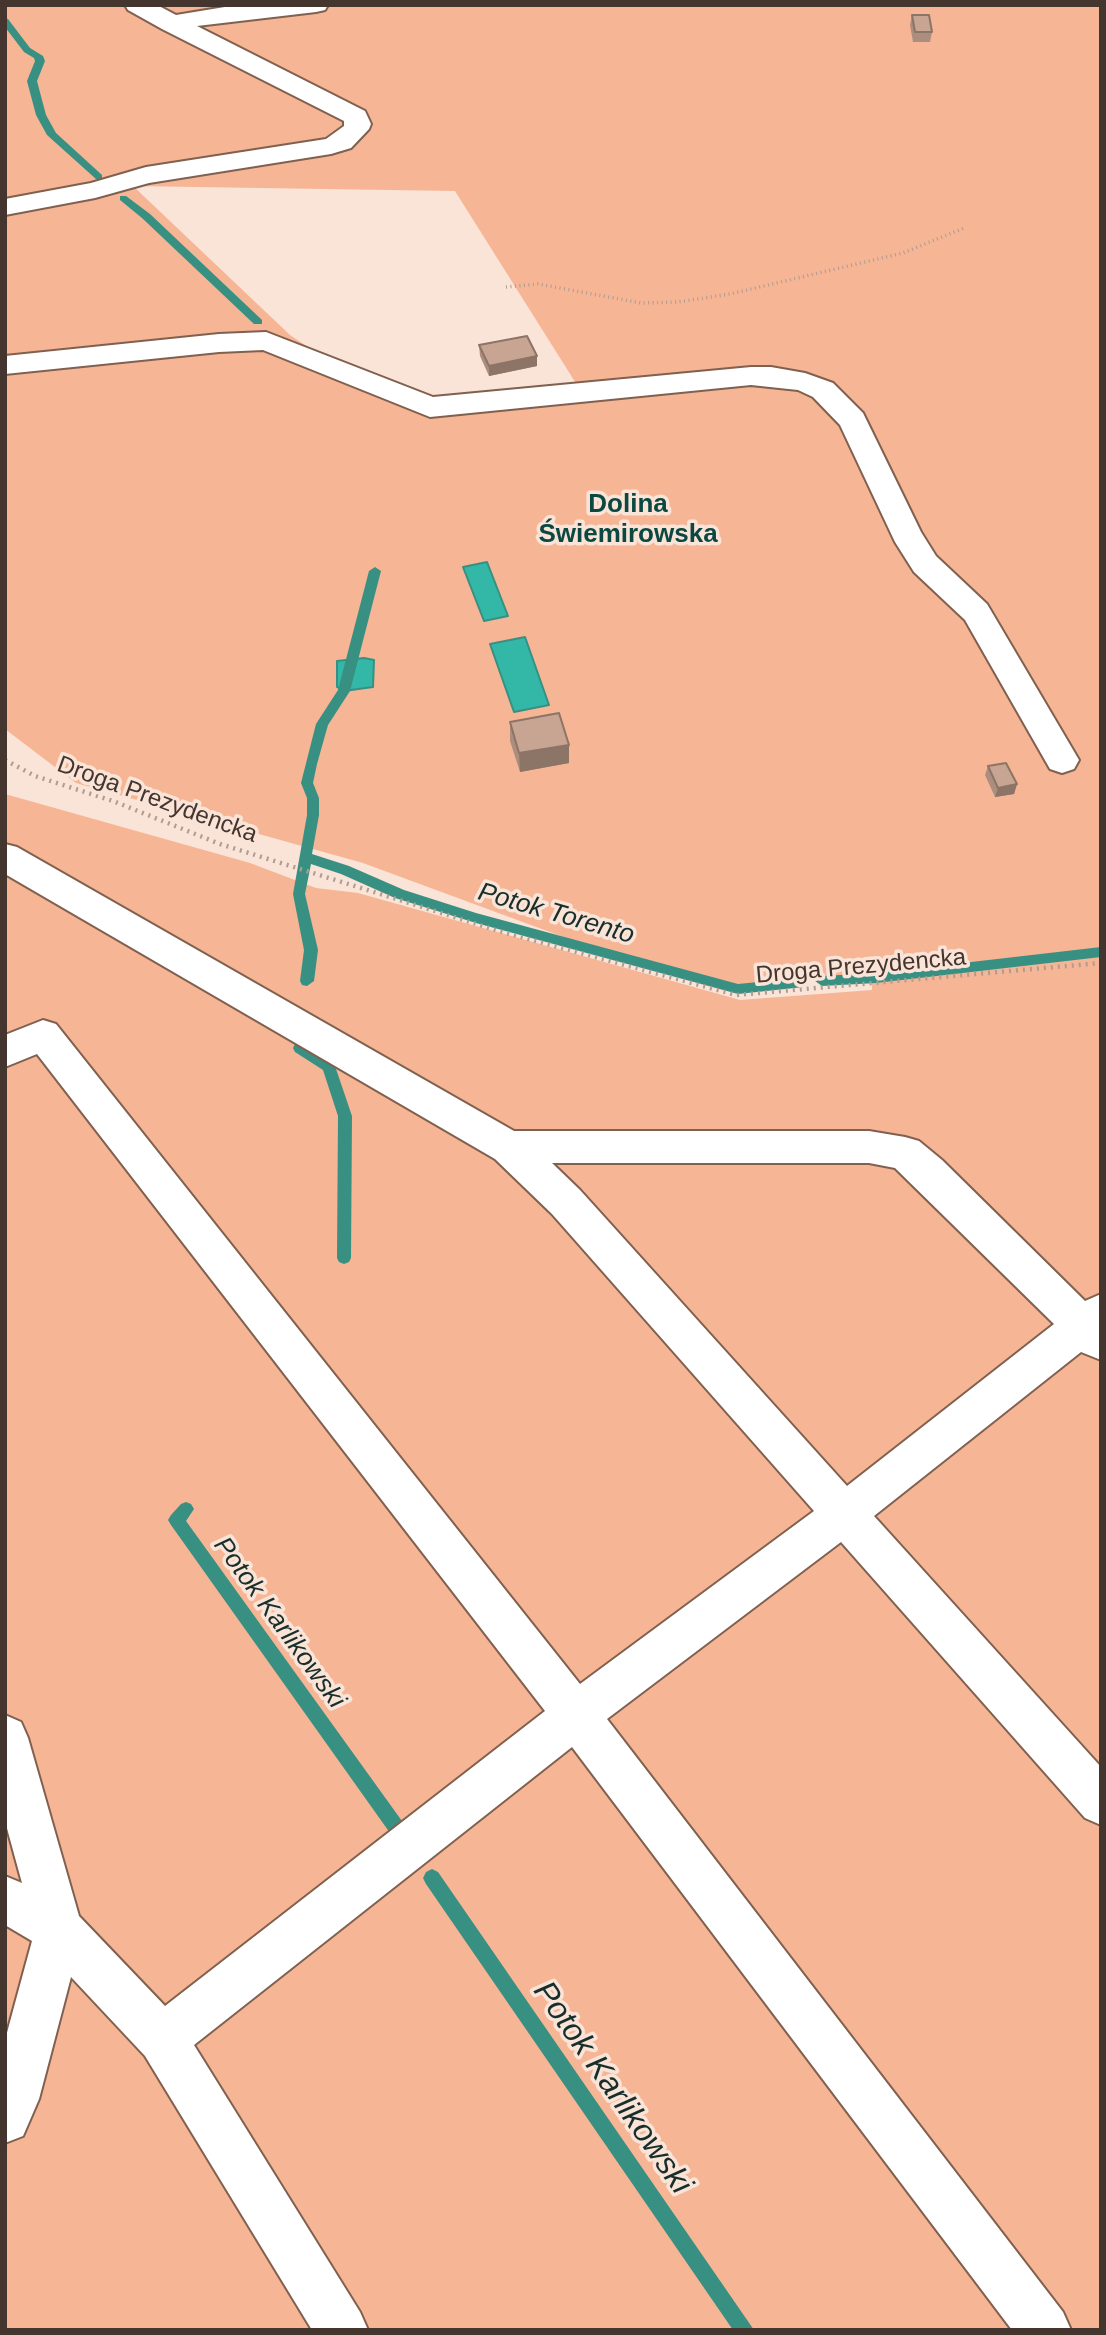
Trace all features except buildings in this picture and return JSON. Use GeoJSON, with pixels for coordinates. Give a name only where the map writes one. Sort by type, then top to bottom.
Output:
{"type":"FeatureCollection","features":[{"type":"Feature","properties":{"kind":"lane"},"geometry":{"type":"LineString","coordinates":[[5,207],[95,190],[146,175],[331,146],[342,142],[359,124],[356,117],[137,5]]}},
{"type":"Feature","properties":{"kind":"lane"},"geometry":{"type":"LineString","coordinates":[[171,24],[214,15],[316,5]]}},
{"type":"Feature","properties":{"kind":"lane"},"geometry":{"type":"LineString","coordinates":[[5,365],[219,343],[266,341],[430,407],[751,376],[771,376],[805,382],[823,390],[853,420],[906,534],[925,564],[976,612],[1062,760]]}},
{"type":"Feature","properties":{"kind":"lane"},"geometry":{"type":"LineString","coordinates":[[5,857],[509,1147],[566,1202],[1101,1802]]}},
{"type":"Feature","properties":{"kind":"lane"},"geometry":{"type":"LineString","coordinates":[[5,1052],[43,1035],[576,1715],[1045,2330]]}},
{"type":"Feature","properties":{"kind":"lane"},"geometry":{"type":"LineString","coordinates":[[162,2039],[576,1715],[1095,1327],[928,1171],[905,1153],[869,1147],[509,1147]]}},
{"type":"Feature","properties":{"kind":"lane"},"geometry":{"type":"LineString","coordinates":[[5,1738],[59,1930],[14,2099],[5,2119]]}},
{"type":"Feature","properties":{"kind":"lane"},"geometry":{"type":"LineString","coordinates":[[5,1899],[59,1930],[162,2039],[342,2330]]}},
{"type":"Feature","properties":{"kind":"path"},"geometry":{"type":"LineString","coordinates":[[506,287],[538,284],[641,303],[678,302],[730,294],[903,253],[964,228]]}},
{"type":"Feature","properties":{"kind":"path","name":"Droga Prezydencka"},"geometry":{"type":"LineString","coordinates":[[5,760],[35,776],[113,801],[220,844],[499,931],[736,995],[1101,962]]}},
{"type":"Feature","properties":{"kind":"shaded area"},"geometry":{"type":"Polygon","coordinates":[[[5,5],[1101,5],[1101,2330],[5,2330],[5,794],[250,863],[316,888],[358,893],[740,1000],[872,990],[872,976],[838,976],[741,987],[577,942],[363,863],[76,783],[5,729],[5,5]],[[133,186],[290,335],[318,354],[440,400],[577,385],[455,191],[133,186]]]}},
{"type":"Feature","properties":{"kind":"water"},"geometry":{"type":"Polygon","coordinates":[[[487,562],[508,616],[484,621],[463,567],[487,562]]]}},
{"type":"Feature","properties":{"kind":"water"},"geometry":{"type":"Polygon","coordinates":[[[525,637],[549,705],[514,712],[490,644],[525,637]]]}},
{"type":"Feature","properties":{"kind":"water"},"geometry":{"type":"Polygon","coordinates":[[[364,658],[374,660],[373,687],[344,691],[337,687],[337,661],[364,658]]]}},
{"type":"Feature","properties":{"kind":"waterway","name":"Potok Karlikowski"},"geometry":{"type":"LineString","coordinates":[[5,21],[27,50],[38,56],[40,61],[32,81],[41,115],[52,135],[99,177]]}},
{"type":"Feature","properties":{"kind":"waterway","name":"Potok Karlikowski"},"geometry":{"type":"LineString","coordinates":[[123,198],[146,216],[258,322]]}},
{"type":"Feature","properties":{"kind":"waterway","name":"Potok Karlikowski"},"geometry":{"type":"LineString","coordinates":[[306,857],[313,815],[313,798],[307,783],[311,764],[322,724],[344,691],[375,571]]}},
{"type":"Feature","properties":{"kind":"waterway","name":"Potok Torento"},"geometry":{"type":"LineString","coordinates":[[306,857],[345,870],[400,894],[476,918],[738,989],[799,983]]}},
{"type":"Feature","properties":{"kind":"waterway","name":"Potok Karlikowski"},"geometry":{"type":"LineString","coordinates":[[306,857],[299,894],[311,950],[307,981]]}},
{"type":"Feature","properties":{"kind":"waterway","name":"Potok Torento"},"geometry":{"type":"LineString","coordinates":[[822,981],[876,978],[1101,952]]}},
{"type":"Feature","properties":{"kind":"waterway","name":"Potok Karlikowski"},"geometry":{"type":"LineString","coordinates":[[300,1048],[329,1067],[345,1116],[344,1258]]}},
{"type":"Feature","properties":{"kind":"waterway","name":"Potok Karlikowski"},"geometry":{"type":"LineString","coordinates":[[186,1509],[176,1520],[401,1834]]}},
{"type":"Feature","properties":{"kind":"waterway","name":"Potok Karlikowski"},"geometry":{"type":"LineString","coordinates":[[432,1878],[745,2330]]}},
{"type":"Feature","properties":{"kind":"district","name":"Dolina Świemirowska"},"geometry":{"type":"Point","coordinates":[628,520]}}]}
